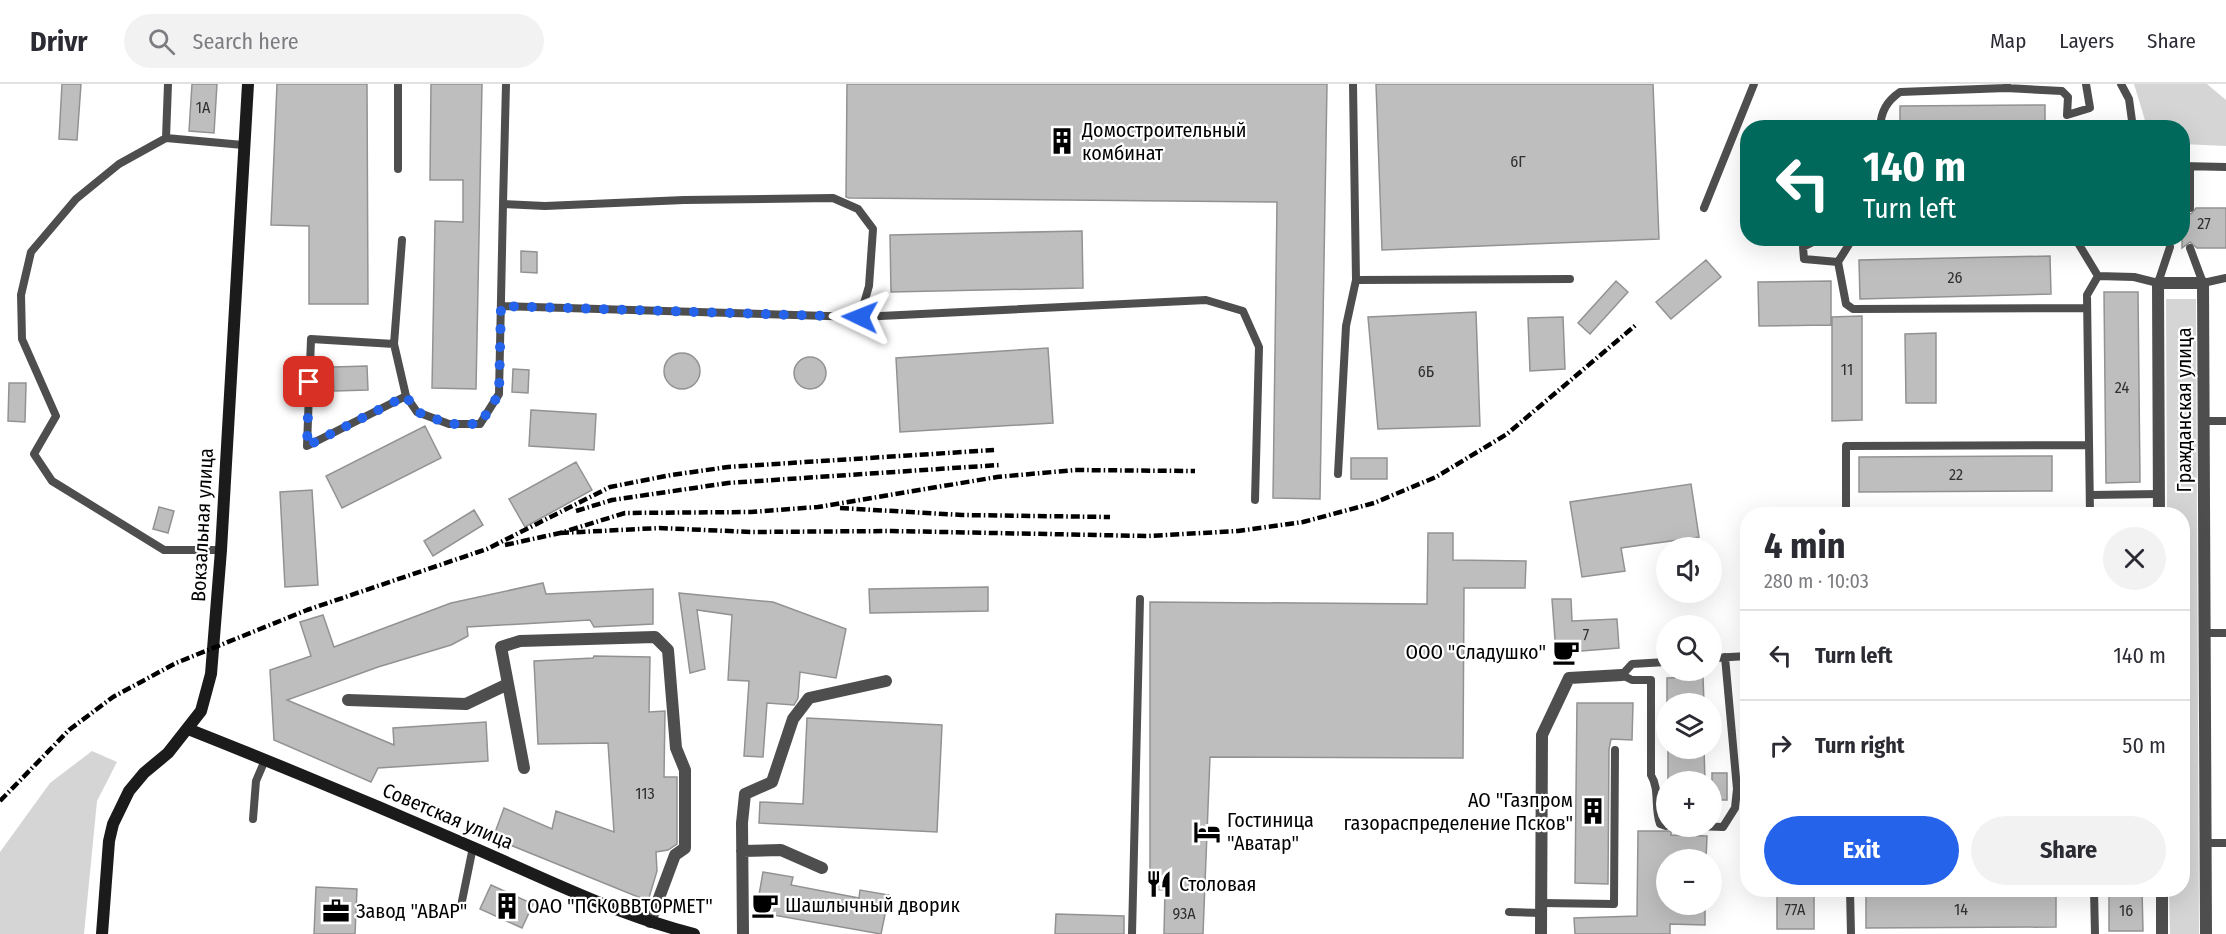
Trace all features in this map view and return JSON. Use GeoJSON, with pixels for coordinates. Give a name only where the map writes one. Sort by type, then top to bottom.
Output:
{"type":"FeatureCollection","features":[{"type":"Feature","properties":{"kind":"main road","name":"Вокзальная улица"},"geometry":{"type":"LineString","coordinates":[[102,934],[109,841],[113,824],[129,791],[144,773],[168,753],[201,711],[211,674],[248,84]]}},
{"type":"Feature","properties":{"kind":"main road","name":"Советская улица"},"geometry":{"type":"LineString","coordinates":[[188,729],[473,847],[619,912],[694,934]]}},
{"type":"Feature","properties":{"kind":"street"},"geometry":{"type":"LineString","coordinates":[[2158,283],[2203,283]]}},
{"type":"Feature","properties":{"kind":"street","name":"Гражданская улица"},"geometry":{"type":"LineString","coordinates":[[2158,283],[2159,507]]}},
{"type":"Feature","properties":{"kind":"street","name":"Гражданская улица"},"geometry":{"type":"LineString","coordinates":[[2203,283],[2206,934]]}},
{"type":"Feature","properties":{"kind":"street"},"geometry":{"type":"LineString","coordinates":[[524,768],[501,647],[520,641],[655,637],[668,650],[676,748],[685,770],[685,848],[675,855],[650,922]]}},
{"type":"Feature","properties":{"kind":"street"},"geometry":{"type":"LineString","coordinates":[[1541,934],[1542,735],[1569,678],[1622,675]]}},
{"type":"Feature","properties":{"kind":"street"},"geometry":{"type":"LineString","coordinates":[[743,934],[744,795],[772,782],[793,719],[809,698],[886,681]]}},
{"type":"Feature","properties":{"kind":"street"},"geometry":{"type":"LineString","coordinates":[[348,700],[466,704],[508,684]]}},
{"type":"Feature","properties":{"kind":"street"},"geometry":{"type":"LineString","coordinates":[[742,851],[781,850],[822,868]]}},
{"type":"Feature","properties":{"kind":"street"},"geometry":{"type":"LineString","coordinates":[[2162,897],[2162,934]]}},
{"type":"Feature","properties":{"kind":"lane"},"geometry":{"type":"LineString","coordinates":[[166,138],[168,84]]}},
{"type":"Feature","properties":{"kind":"lane"},"geometry":{"type":"LineString","coordinates":[[398,84],[398,169]]}},
{"type":"Feature","properties":{"kind":"lane"},"geometry":{"type":"LineString","coordinates":[[402,240],[394,344],[406,396],[417,412],[449,424],[480,424],[499,394],[506,84]]}},
{"type":"Feature","properties":{"kind":"lane"},"geometry":{"type":"LineString","coordinates":[[1338,474],[1346,326],[1356,280],[1353,84]]}},
{"type":"Feature","properties":{"kind":"lane"},"geometry":{"type":"LineString","coordinates":[[1704,208],[1754,84]]}},
{"type":"Feature","properties":{"kind":"lane"},"geometry":{"type":"LineString","coordinates":[[1881,120],[1881,114],[1890,98],[1900,92],[2006,86],[2062,91],[2068,97],[2067,115],[2090,108],[2086,84]]}},
{"type":"Feature","properties":{"kind":"lane"},"geometry":{"type":"LineString","coordinates":[[2121,84],[2130,99],[2132,120]]}},
{"type":"Feature","properties":{"kind":"lane"},"geometry":{"type":"LineString","coordinates":[[220,550],[164,550],[52,481],[34,454],[56,416],[22,339],[21,295],[31,252],[76,199],[119,164],[166,138],[243,146]]}},
{"type":"Feature","properties":{"kind":"lane"},"geometry":{"type":"LineString","coordinates":[[2190,166],[2226,167]]}},
{"type":"Feature","properties":{"kind":"lane"},"geometry":{"type":"LineString","coordinates":[[503,204],[545,206],[684,200],[833,198],[858,209],[873,230],[869,286],[860,317]]}},
{"type":"Feature","properties":{"kind":"lane"},"geometry":{"type":"LineString","coordinates":[[1803,246],[1804,259],[1838,262]]}},
{"type":"Feature","properties":{"kind":"lane"},"geometry":{"type":"LineString","coordinates":[[1848,246],[1838,262],[1846,304],[1853,309],[2087,308]]}},
{"type":"Feature","properties":{"kind":"lane"},"geometry":{"type":"LineString","coordinates":[[2080,246],[2098,276]]}},
{"type":"Feature","properties":{"kind":"lane"},"geometry":{"type":"LineString","coordinates":[[2098,276],[2134,277],[2158,283],[2170,247]]}},
{"type":"Feature","properties":{"kind":"lane"},"geometry":{"type":"LineString","coordinates":[[2190,248],[2203,283],[2226,278]]}},
{"type":"Feature","properties":{"kind":"lane"},"geometry":{"type":"LineString","coordinates":[[2090,507],[2087,295],[2098,276]]}},
{"type":"Feature","properties":{"kind":"lane"},"geometry":{"type":"LineString","coordinates":[[1356,280],[1570,279]]}},
{"type":"Feature","properties":{"kind":"lane"},"geometry":{"type":"LineString","coordinates":[[501,306],[860,317],[1206,300],[1244,311],[1259,347],[1255,501]]}},
{"type":"Feature","properties":{"kind":"lane"},"geometry":{"type":"LineString","coordinates":[[394,344],[311,339],[307,446],[406,396]]}},
{"type":"Feature","properties":{"kind":"lane"},"geometry":{"type":"LineString","coordinates":[[2204,421],[2226,420]]}},
{"type":"Feature","properties":{"kind":"lane"},"geometry":{"type":"LineString","coordinates":[[1846,507],[1846,446],[2089,445]]}},
{"type":"Feature","properties":{"kind":"lane"},"geometry":{"type":"LineString","coordinates":[[2090,495],[2159,494]]}},
{"type":"Feature","properties":{"kind":"lane"},"geometry":{"type":"LineString","coordinates":[[1132,934],[1140,599]]}},
{"type":"Feature","properties":{"kind":"lane"},"geometry":{"type":"LineString","coordinates":[[2205,633],[2226,633]]}},
{"type":"Feature","properties":{"kind":"lane"},"geometry":{"type":"LineString","coordinates":[[1722,657],[1740,656]]}},
{"type":"Feature","properties":{"kind":"lane"},"geometry":{"type":"LineString","coordinates":[[1722,827],[1735,808],[1737,789],[1725,657]]}},
{"type":"Feature","properties":{"kind":"lane"},"geometry":{"type":"LineString","coordinates":[[1656,663],[1632,664],[1622,675],[1632,680],[1651,680],[1651,775],[1656,784]]}},
{"type":"Feature","properties":{"kind":"lane"},"geometry":{"type":"LineString","coordinates":[[1509,912],[1614,904],[1615,750]]}},
{"type":"Feature","properties":{"kind":"lane"},"geometry":{"type":"LineString","coordinates":[[253,819],[256,781],[266,760]]}},
{"type":"Feature","properties":{"kind":"lane"},"geometry":{"type":"LineString","coordinates":[[2206,843],[2226,843]]}},
{"type":"Feature","properties":{"kind":"lane"},"geometry":{"type":"LineString","coordinates":[[462,900],[473,847]]}},
{"type":"Feature","properties":{"kind":"lane"},"geometry":{"type":"LineString","coordinates":[[1850,897],[1851,934]]}},
{"type":"Feature","properties":{"kind":"lane"},"geometry":{"type":"LineString","coordinates":[[2094,897],[2095,934]]}},
{"type":"Feature","properties":{"kind":"shaded area"},"geometry":{"type":"Polygon","coordinates":[[[2134,84],[2207,84],[2226,100],[2226,146],[2190,144],[2190,120],[2145,120],[2134,84]]]}},
{"type":"Feature","properties":{"kind":"shaded area"},"geometry":{"type":"Polygon","coordinates":[[[2166,299],[2196,299],[2199,934],[2170,934],[2169,897],[2190,897],[2190,507],[2167,507],[2166,299]]]}},
{"type":"Feature","properties":{"kind":"shaded area"},"geometry":{"type":"Polygon","coordinates":[[[92,751],[117,762],[97,801],[84,934],[0,934],[0,852],[50,783],[92,751]]]}},
{"type":"Feature","properties":{"kind":"building"},"geometry":{"type":"Polygon","coordinates":[[[62,84],[81,84],[77,140],[59,139],[62,84]]]}},
{"type":"Feature","properties":{"kind":"building"},"geometry":{"type":"Polygon","coordinates":[[[192,84],[217,84],[214,133],[189,131],[192,84]]]}},
{"type":"Feature","properties":{"kind":"building"},"geometry":{"type":"Polygon","coordinates":[[[277,84],[367,84],[368,304],[309,304],[309,226],[271,225],[277,84]]]}},
{"type":"Feature","properties":{"kind":"building"},"geometry":{"type":"Polygon","coordinates":[[[431,84],[482,84],[476,389],[432,388],[435,221],[463,222],[463,180],[430,180],[431,84]]]}},
{"type":"Feature","properties":{"kind":"building","name":"Домостроительный комбинат"},"geometry":{"type":"Polygon","coordinates":[[[847,84],[1327,84],[1320,499],[1273,498],[1277,202],[849,198],[846,197],[847,84]]]}},
{"type":"Feature","properties":{"kind":"building"},"geometry":{"type":"Polygon","coordinates":[[[1376,84],[1653,84],[1659,239],[1382,250],[1376,84]]]}},
{"type":"Feature","properties":{"kind":"building"},"geometry":{"type":"Polygon","coordinates":[[[2045,105],[2045,120],[1900,120],[1900,106],[2045,105]]]}},
{"type":"Feature","properties":{"kind":"building"},"geometry":{"type":"Polygon","coordinates":[[[2196,208],[2226,208],[2226,248],[2197,248],[2190,242],[2190,214],[2196,208]]]}},
{"type":"Feature","properties":{"kind":"building"},"geometry":{"type":"Polygon","coordinates":[[[1082,231],[1083,288],[891,292],[890,235],[1082,231]]]}},
{"type":"Feature","properties":{"kind":"building"},"geometry":{"type":"Polygon","coordinates":[[[521,251],[537,252],[537,273],[521,272],[521,251]]]}},
{"type":"Feature","properties":{"kind":"building"},"geometry":{"type":"Polygon","coordinates":[[[2050,256],[2051,294],[1860,299],[1859,260],[2050,256]]]}},
{"type":"Feature","properties":{"kind":"building"},"geometry":{"type":"Polygon","coordinates":[[[1706,260],[1721,277],[1671,319],[1656,302],[1706,260]]]}},
{"type":"Feature","properties":{"kind":"building"},"geometry":{"type":"Polygon","coordinates":[[[1616,281],[1628,292],[1590,334],[1578,323],[1616,281]]]}},
{"type":"Feature","properties":{"kind":"building"},"geometry":{"type":"Polygon","coordinates":[[[1831,281],[1831,325],[1759,326],[1758,282],[1831,281]]]}},
{"type":"Feature","properties":{"kind":"building"},"geometry":{"type":"Polygon","coordinates":[[[2104,292],[2138,292],[2140,482],[2106,483],[2104,292]]]}},
{"type":"Feature","properties":{"kind":"building"},"geometry":{"type":"Polygon","coordinates":[[[1476,312],[1480,426],[1378,429],[1368,317],[1476,312]]]}},
{"type":"Feature","properties":{"kind":"building"},"geometry":{"type":"Polygon","coordinates":[[[1862,316],[1862,420],[1832,421],[1832,317],[1862,316]]]}},
{"type":"Feature","properties":{"kind":"building"},"geometry":{"type":"Polygon","coordinates":[[[1563,317],[1565,369],[1530,371],[1528,318],[1563,317]]]}},
{"type":"Feature","properties":{"kind":"building"},"geometry":{"type":"Polygon","coordinates":[[[1936,333],[1936,403],[1906,403],[1905,334],[1936,333]]]}},
{"type":"Feature","properties":{"kind":"building"},"geometry":{"type":"Polygon","coordinates":[[[1048,348],[1053,423],[900,432],[896,358],[1048,348]]]}},
{"type":"Feature","properties":{"kind":"building"},"geometry":{"type":"Polygon","coordinates":[[[682,353],[695,358],[700,371],[695,384],[682,389],[669,384],[664,371],[669,358],[682,353]]]}},
{"type":"Feature","properties":{"kind":"building"},"geometry":{"type":"Polygon","coordinates":[[[810,357],[821,362],[826,373],[821,384],[810,389],[799,384],[794,373],[799,362],[810,357]]]}},
{"type":"Feature","properties":{"kind":"building"},"geometry":{"type":"Polygon","coordinates":[[[367,366],[368,390],[334,391],[333,367],[367,366]]]}},
{"type":"Feature","properties":{"kind":"building"},"geometry":{"type":"Polygon","coordinates":[[[513,369],[529,370],[528,393],[512,392],[513,369]]]}},
{"type":"Feature","properties":{"kind":"building"},"geometry":{"type":"Polygon","coordinates":[[[9,383],[26,383],[25,422],[8,421],[9,383]]]}},
{"type":"Feature","properties":{"kind":"building"},"geometry":{"type":"Polygon","coordinates":[[[531,410],[596,414],[594,450],[529,446],[531,410]]]}},
{"type":"Feature","properties":{"kind":"building"},"geometry":{"type":"Polygon","coordinates":[[[425,426],[441,458],[342,508],[326,476],[425,426]]]}},
{"type":"Feature","properties":{"kind":"building"},"geometry":{"type":"Polygon","coordinates":[[[2052,456],[2052,491],[1859,492],[1859,457],[2052,456]]]}},
{"type":"Feature","properties":{"kind":"building"},"geometry":{"type":"Polygon","coordinates":[[[1351,458],[1387,458],[1387,479],[1351,479],[1351,458]]]}},
{"type":"Feature","properties":{"kind":"building"},"geometry":{"type":"Polygon","coordinates":[[[576,462],[592,490],[525,527],[509,499],[576,462]]]}},
{"type":"Feature","properties":{"kind":"building"},"geometry":{"type":"Polygon","coordinates":[[[1691,484],[1699,537],[1656,537],[1656,543],[1621,548],[1625,571],[1582,577],[1570,502],[1691,484]]]}},
{"type":"Feature","properties":{"kind":"building"},"geometry":{"type":"Polygon","coordinates":[[[312,490],[318,585],[285,587],[280,492],[312,490]]]}},
{"type":"Feature","properties":{"kind":"building"},"geometry":{"type":"Polygon","coordinates":[[[159,507],[174,511],[168,533],[153,529],[159,507]]]}},
{"type":"Feature","properties":{"kind":"building"},"geometry":{"type":"Polygon","coordinates":[[[474,510],[483,525],[433,556],[424,541],[474,510]]]}},
{"type":"Feature","properties":{"kind":"building"},"geometry":{"type":"Polygon","coordinates":[[[1428,533],[1453,533],[1453,560],[1526,561],[1525,588],[1464,588],[1463,758],[1210,757],[1203,934],[1164,934],[1165,890],[1150,889],[1150,602],[1427,604],[1428,533]]]}},
{"type":"Feature","properties":{"kind":"building"},"geometry":{"type":"Polygon","coordinates":[[[543,583],[546,594],[653,589],[653,624],[594,627],[590,620],[467,627],[468,636],[451,645],[378,667],[287,700],[394,745],[393,728],[486,722],[488,761],[378,768],[371,782],[274,740],[270,670],[311,656],[300,622],[323,615],[334,647],[451,603],[543,583]]]}},
{"type":"Feature","properties":{"kind":"building"},"geometry":{"type":"Polygon","coordinates":[[[988,587],[988,611],[870,613],[869,589],[988,587]]]}},
{"type":"Feature","properties":{"kind":"building"},"geometry":{"type":"Polygon","coordinates":[[[679,593],[773,602],[846,629],[836,678],[800,672],[798,698],[794,705],[767,703],[763,757],[744,756],[749,681],[728,680],[732,615],[697,610],[705,669],[690,673],[679,593]]]}},
{"type":"Feature","properties":{"kind":"building"},"geometry":{"type":"Polygon","coordinates":[[[1552,599],[1571,599],[1572,621],[1617,619],[1619,648],[1556,653],[1552,599]]]}},
{"type":"Feature","properties":{"kind":"building"},"geometry":{"type":"Polygon","coordinates":[[[594,656],[650,657],[649,712],[665,711],[664,777],[677,777],[677,844],[668,850],[656,852],[657,871],[648,901],[493,838],[504,808],[552,829],[556,811],[614,832],[608,743],[538,744],[534,661],[593,658],[594,656]]]}},
{"type":"Feature","properties":{"kind":"building"},"geometry":{"type":"Polygon","coordinates":[[[1667,681],[1703,681],[1704,693],[1667,693],[1667,681]]]}},
{"type":"Feature","properties":{"kind":"building","name":"АО \"Газпром газораспределение Псков\""},"geometry":{"type":"Polygon","coordinates":[[[1577,703],[1633,703],[1632,740],[1611,739],[1609,749],[1608,884],[1575,883],[1577,703]]]}},
{"type":"Feature","properties":{"kind":"building"},"geometry":{"type":"Polygon","coordinates":[[[807,718],[942,725],[937,832],[759,823],[760,802],[803,804],[807,718]]]}},
{"type":"Feature","properties":{"kind":"building"},"geometry":{"type":"Polygon","coordinates":[[[1668,759],[1704,759],[1705,771],[1668,771],[1668,759]]]}},
{"type":"Feature","properties":{"kind":"building"},"geometry":{"type":"Polygon","coordinates":[[[1722,773],[1727,773],[1727,800],[1722,800],[1722,773]]]}},
{"type":"Feature","properties":{"kind":"building"},"geometry":{"type":"Polygon","coordinates":[[[1638,831],[1656,831],[1656,837],[1707,837],[1706,849],[1656,849],[1656,915],[1705,915],[1705,925],[1670,924],[1670,934],[1575,934],[1574,918],[1637,916],[1638,831]]]}},
{"type":"Feature","properties":{"kind":"building"},"geometry":{"type":"Polygon","coordinates":[[[763,872],[793,877],[791,885],[859,898],[860,890],[889,895],[881,934],[756,912],[763,872]]]}},
{"type":"Feature","properties":{"kind":"building","name":"ОАО \"ПСКОВВТОРМЕТ\""},"geometry":{"type":"Polygon","coordinates":[[[491,885],[533,904],[522,928],[480,909],[491,885]]]}},
{"type":"Feature","properties":{"kind":"building","name":"Завод \"АВАР\""},"geometry":{"type":"Polygon","coordinates":[[[316,887],[357,889],[355,934],[314,934],[316,887]]]}},
{"type":"Feature","properties":{"kind":"building"},"geometry":{"type":"Polygon","coordinates":[[[1777,897],[1814,897],[1814,929],[1777,929],[1777,897]]]}},
{"type":"Feature","properties":{"kind":"building"},"geometry":{"type":"Polygon","coordinates":[[[1866,897],[2056,897],[2056,927],[1866,928],[1866,897]]]}},
{"type":"Feature","properties":{"kind":"building"},"geometry":{"type":"Polygon","coordinates":[[[2109,897],[2142,897],[2143,931],[2109,931],[2109,897]]]}},
{"type":"Feature","properties":{"kind":"building"},"geometry":{"type":"Polygon","coordinates":[[[1056,914],[1124,916],[1124,934],[1055,934],[1056,914]]]}},
{"type":"Feature","properties":{"kind":"railway"},"geometry":{"type":"LineString","coordinates":[[560,533],[659,528],[751,532],[892,531],[1148,536],[1238,531],[1303,522],[1374,503],[1436,477],[1507,434],[1637,324]]}},
{"type":"Feature","properties":{"kind":"railway"},"geometry":{"type":"LineString","coordinates":[[0,801],[69,730],[113,697],[176,663],[307,610],[487,549],[610,487],[728,467],[994,450]]}},
{"type":"Feature","properties":{"kind":"railway"},"geometry":{"type":"LineString","coordinates":[[576,511],[612,500],[728,483],[999,465]]}},
{"type":"Feature","properties":{"kind":"railway"},"geometry":{"type":"LineString","coordinates":[[505,545],[560,533],[625,513],[751,512],[818,507],[997,477],[1075,470],[1195,471]]}},
{"type":"Feature","properties":{"kind":"railway"},"geometry":{"type":"LineString","coordinates":[[840,508],[962,515],[1110,517]]}},
{"type":"Feature","properties":{"kind":"place","name":"Домостроительный комбинат"},"geometry":{"type":"Point","coordinates":[1062,141]}},
{"type":"Feature","properties":{"kind":"place","name":"ООО \"Сладушко\""},"geometry":{"type":"Point","coordinates":[1566,652]}},
{"type":"Feature","properties":{"kind":"place","name":"АО \"Газпром газораспределение Псков\""},"geometry":{"type":"Point","coordinates":[1593,811]}},
{"type":"Feature","properties":{"kind":"place","name":"Гостиница \"Аватар\""},"geometry":{"type":"Point","coordinates":[1207,832]}},
{"type":"Feature","properties":{"kind":"place","name":"Столовая"},"geometry":{"type":"Point","coordinates":[1159,884]}},
{"type":"Feature","properties":{"kind":"place","name":"Шашлычный дворик"},"geometry":{"type":"Point","coordinates":[765,905]}},
{"type":"Feature","properties":{"kind":"place","name":"ОАО \"ПСКОВВТОРМЕТ\""},"geometry":{"type":"Point","coordinates":[507,906]}},
{"type":"Feature","properties":{"kind":"place","name":"Завод \"АВАР\""},"geometry":{"type":"Point","coordinates":[336,911]}},
{"type":"Feature","properties":{"kind":"route"},"geometry":{"type":"LineString","coordinates":[[309,382],[307,446],[406,396],[417,412],[449,424],[480,424],[499,394],[501,306],[860,317]]}}]}
